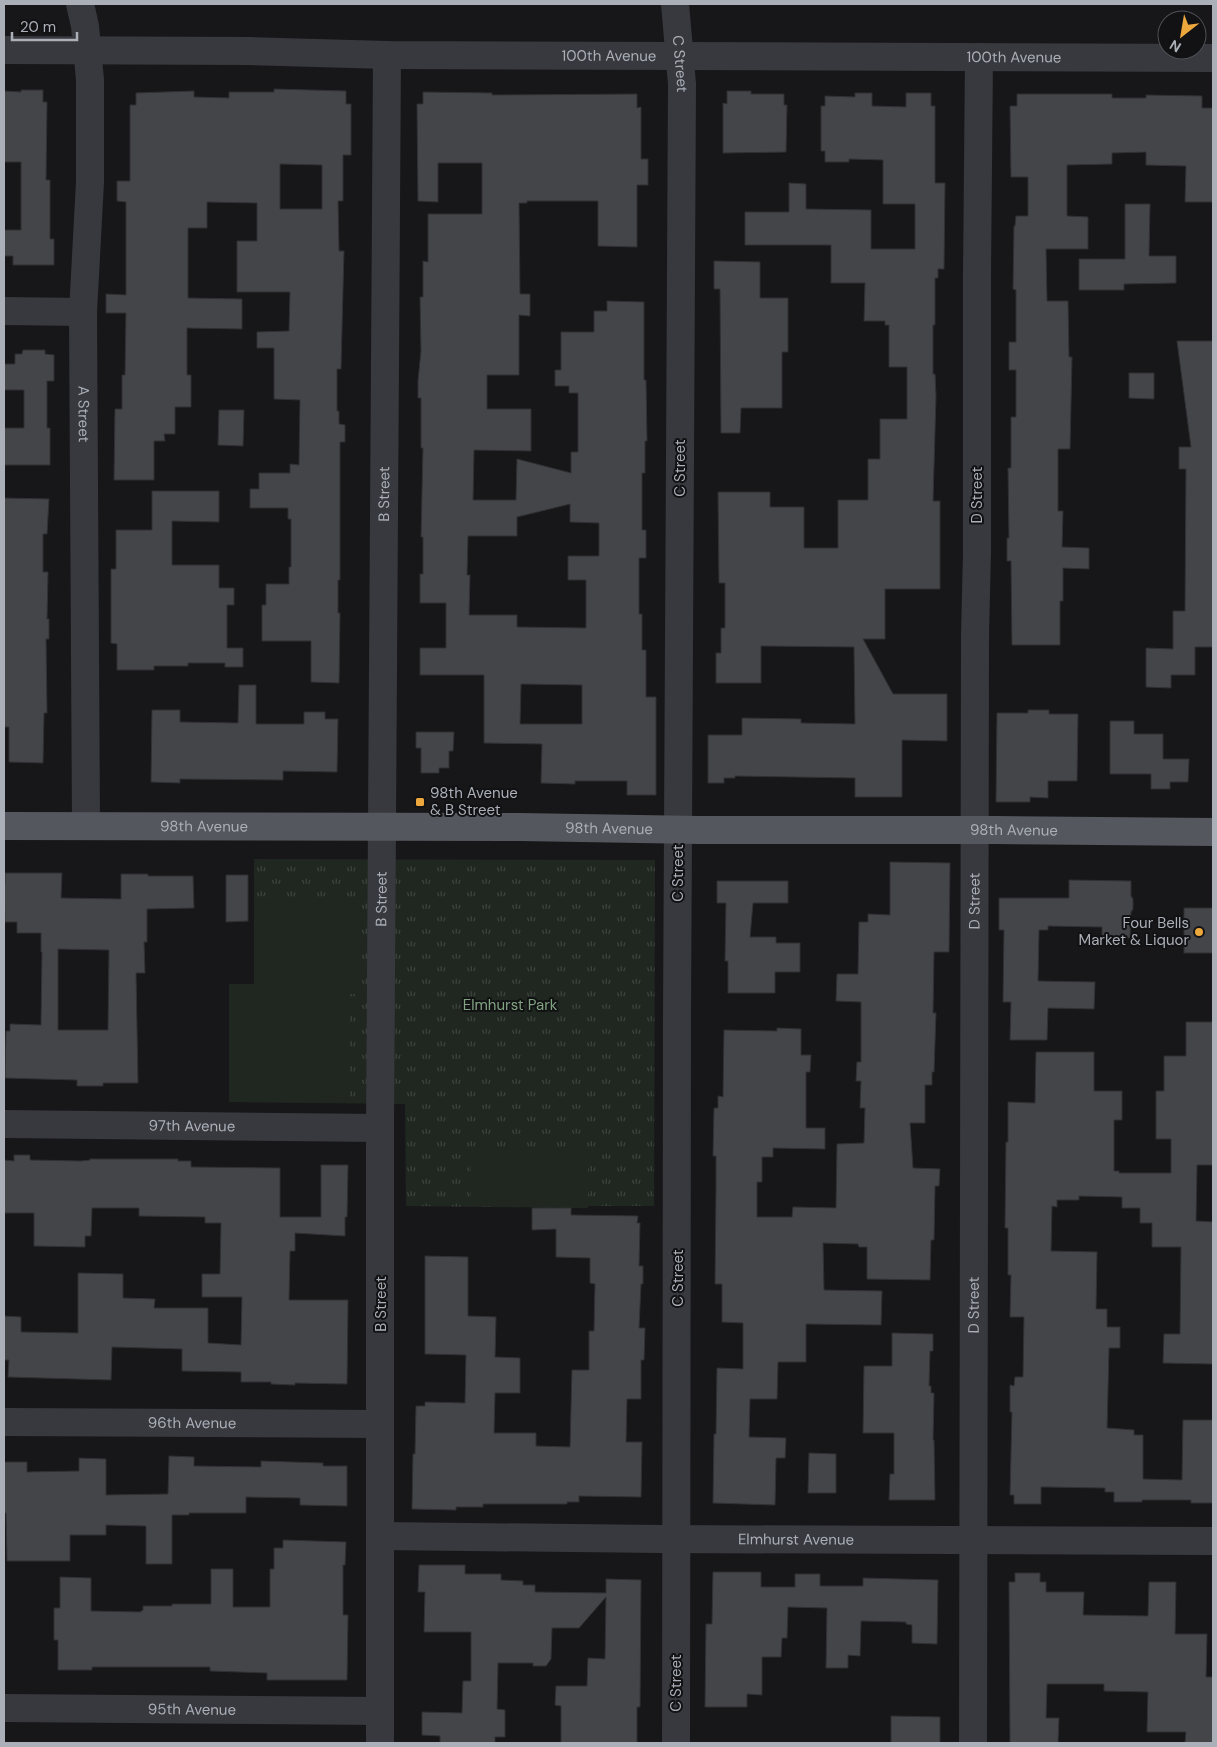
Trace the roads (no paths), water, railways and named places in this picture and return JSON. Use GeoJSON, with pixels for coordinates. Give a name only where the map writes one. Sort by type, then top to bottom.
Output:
{"type":"FeatureCollection","features":[{"type":"Feature","properties":{"kind":"main road","name":"98th Avenue"},"geometry":{"type":"LineString","coordinates":[[4,826],[1213,832]]}},
{"type":"Feature","properties":{"kind":"street","name":"A Street"},"geometry":{"type":"LineString","coordinates":[[80,4],[85,26],[90,80],[90,182],[83,312],[86,826]]}},
{"type":"Feature","properties":{"kind":"street","name":"C Street"},"geometry":{"type":"LineString","coordinates":[[675,4],[682,84],[676,1743]]}},
{"type":"Feature","properties":{"kind":"street","name":"100th Avenue"},"geometry":{"type":"LineString","coordinates":[[4,50],[249,51],[387,55],[1213,58]]}},
{"type":"Feature","properties":{"kind":"street","name":"B Street"},"geometry":{"type":"LineString","coordinates":[[380,1743],[380,1128],[387,55]]}},
{"type":"Feature","properties":{"kind":"street","name":"D Street"},"geometry":{"type":"LineString","coordinates":[[973,1743],[979,57]]}},
{"type":"Feature","properties":{"kind":"street"},"geometry":{"type":"LineString","coordinates":[[4,311],[83,312]]}},
{"type":"Feature","properties":{"kind":"street","name":"97th Avenue"},"geometry":{"type":"LineString","coordinates":[[4,1124],[380,1128]]}},
{"type":"Feature","properties":{"kind":"street","name":"96th Avenue"},"geometry":{"type":"LineString","coordinates":[[4,1422],[379,1424]]}},
{"type":"Feature","properties":{"kind":"street","name":"Elmhurst Avenue"},"geometry":{"type":"LineString","coordinates":[[380,1536],[1213,1541]]}},
{"type":"Feature","properties":{"kind":"street","name":"95th Avenue"},"geometry":{"type":"LineString","coordinates":[[4,1708],[380,1711]]}},
{"type":"Feature","properties":{"kind":"place","name":"98th Avenue & B Street"},"geometry":{"type":"Point","coordinates":[420,802]}},
{"type":"Feature","properties":{"kind":"place","name":"Four Bells Market & Liquor"},"geometry":{"type":"Point","coordinates":[1199,932]}},
{"type":"Feature","properties":{"kind":"park label","name":"Elmhurst Park"},"geometry":{"type":"Point","coordinates":[510,1005]}}]}
